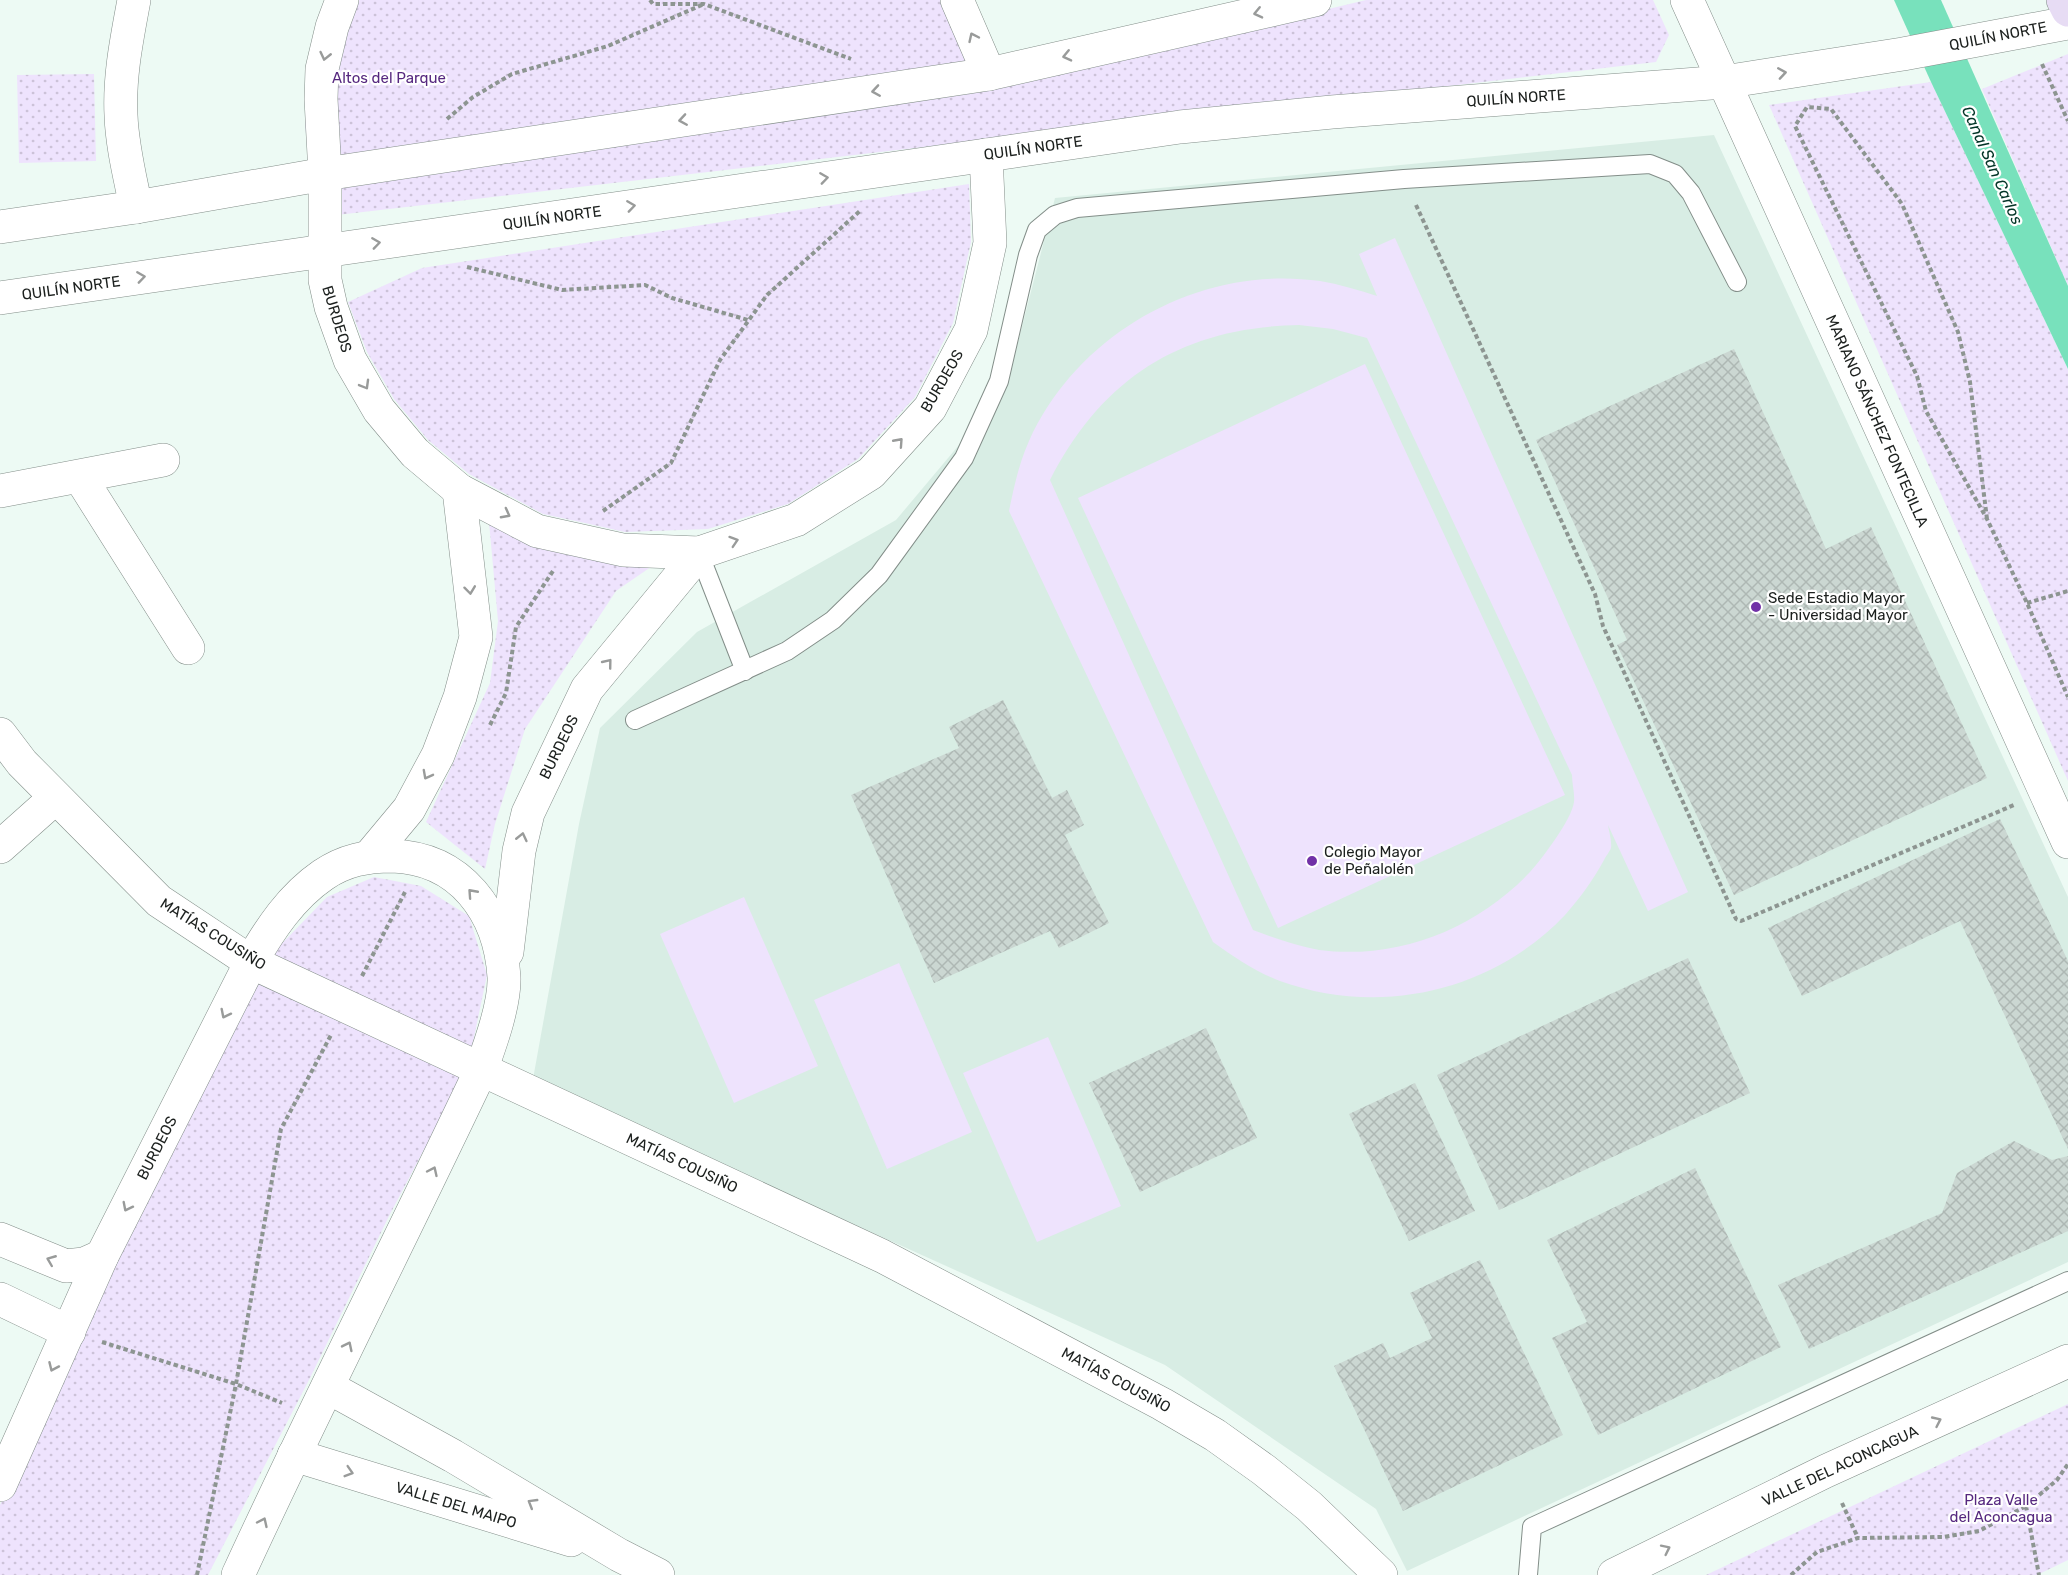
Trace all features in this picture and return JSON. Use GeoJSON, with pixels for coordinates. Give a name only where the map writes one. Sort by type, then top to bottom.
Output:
{"type":"FeatureCollection","features":[{"type":"Feature","properties":{"kind":"main road"},"geometry":{"type":"LineString","coordinates":[[2063,0],[2068,10]]}},
{"type":"Feature","properties":{"kind":"street"},"geometry":{"type":"LineString","coordinates":[[134,0],[124,58],[121,115],[127,167],[136,207]]}},
{"type":"Feature","properties":{"kind":"street"},"geometry":{"type":"LineString","coordinates":[[325,174],[321,99],[322,69],[332,27],[342,0]]}},
{"type":"Feature","properties":{"kind":"street"},"geometry":{"type":"LineString","coordinates":[[957,0],[989,74]]}},
{"type":"Feature","properties":{"kind":"street"},"geometry":{"type":"LineString","coordinates":[[0,226],[136,207],[325,174],[989,74],[1315,0]]}},
{"type":"Feature","properties":{"kind":"street","name":"MARIANO SÁNCHEZ FONTECILLA"},"geometry":{"type":"LineString","coordinates":[[1687,0],[2068,842]]}},
{"type":"Feature","properties":{"kind":"street","name":"QUILÍN NORTE"},"geometry":{"type":"LineString","coordinates":[[0,298],[1192,126],[1332,112],[1724,82],[1903,54],[2068,23]]}},
{"type":"Feature","properties":{"kind":"street","name":"BURDEOS"},"geometry":{"type":"LineString","coordinates":[[325,174],[325,280],[331,307],[350,360],[379,410],[415,453],[459,490],[537,531],[623,550],[699,553],[796,520],[871,473],[930,408],[971,330],[990,243],[986,155]]}},
{"type":"Feature","properties":{"kind":"street"},"geometry":{"type":"LineString","coordinates":[[0,491],[163,460]]}},
{"type":"Feature","properties":{"kind":"street"},"geometry":{"type":"LineString","coordinates":[[80,477],[188,648]]}},
{"type":"Feature","properties":{"kind":"street"},"geometry":{"type":"LineString","coordinates":[[369,857],[409,809],[438,755],[460,698],[476,638],[459,490]]}},
{"type":"Feature","properties":{"kind":"street","name":"BURDEOS"},"geometry":{"type":"LineString","coordinates":[[238,1575],[294,1455],[408,1226],[481,1070],[491,1043],[503,993],[513,892],[528,813],[587,689],[699,553]]}},
{"type":"Feature","properties":{"kind":"street","name":"MATÍAS COUSIÑO"},"geometry":{"type":"LineString","coordinates":[[0,734],[22,763],[55,798],[159,901],[251,962],[882,1256],[1162,1404],[1215,1435],[1264,1470],[1309,1506],[1381,1575]]}},
{"type":"Feature","properties":{"kind":"street"},"geometry":{"type":"LineString","coordinates":[[0,847],[55,798]]}},
{"type":"Feature","properties":{"kind":"street","name":"BURDEOS"},"geometry":{"type":"LineString","coordinates":[[0,1485],[102,1256],[251,962],[279,916],[308,886],[339,866],[369,857],[408,857],[436,864],[466,885],[480,901],[496,932],[504,978]]}},
{"type":"Feature","properties":{"kind":"street"},"geometry":{"type":"LineString","coordinates":[[0,1239],[66,1266],[84,1264],[102,1256]]}},
{"type":"Feature","properties":{"kind":"street"},"geometry":{"type":"LineString","coordinates":[[0,1299],[69,1332]]}},
{"type":"Feature","properties":{"kind":"street","name":"VALLE DEL ACONCAGUA"},"geometry":{"type":"LineString","coordinates":[[1614,1575],[1826,1472],[2068,1361]]}},
{"type":"Feature","properties":{"kind":"street","name":"VALLE DEL MAIPO"},"geometry":{"type":"LineString","coordinates":[[328,1387],[453,1455],[619,1555],[658,1575]]}},
{"type":"Feature","properties":{"kind":"street","name":"VALLE DEL MAIPO"},"geometry":{"type":"LineString","coordinates":[[294,1455],[619,1555]]}},
{"type":"Feature","properties":{"kind":"lane"},"geometry":{"type":"LineString","coordinates":[[635,720],[787,651],[832,620],[879,575],[964,458],[999,381],[1028,255],[1037,230],[1055,215],[1077,208],[1404,179],[1650,164],[1674,174],[1691,193],[1737,282]]}},
{"type":"Feature","properties":{"kind":"lane"},"geometry":{"type":"LineString","coordinates":[[699,553],[746,671]]}},
{"type":"Feature","properties":{"kind":"lane"},"geometry":{"type":"LineString","coordinates":[[1528,1575],[1532,1527],[2068,1281]]}},
{"type":"Feature","properties":{"kind":"path"},"geometry":{"type":"LineString","coordinates":[[650,0],[653,4],[703,2],[853,60]]}},
{"type":"Feature","properties":{"kind":"path"},"geometry":{"type":"LineString","coordinates":[[446,119],[473,97],[512,74],[608,46],[703,2]]}},
{"type":"Feature","properties":{"kind":"path"},"geometry":{"type":"LineString","coordinates":[[1987,519],[1970,382],[1958,332],[1902,204],[1831,109],[1807,107],[1796,126],[1917,376],[1926,411],[1987,519],[2068,697]]}},
{"type":"Feature","properties":{"kind":"path"},"geometry":{"type":"LineString","coordinates":[[1404,179],[1596,594],[1603,626],[1736,919],[1741,921],[2045,792]]}},
{"type":"Feature","properties":{"kind":"path"},"geometry":{"type":"LineString","coordinates":[[595,517],[671,462],[720,360],[748,320],[767,295],[866,205]]}},
{"type":"Feature","properties":{"kind":"path"},"geometry":{"type":"LineString","coordinates":[[461,266],[562,290],[645,285],[672,298],[748,320]]}},
{"type":"Feature","properties":{"kind":"path"},"geometry":{"type":"LineString","coordinates":[[2027,603],[2068,591]]}},
{"type":"Feature","properties":{"kind":"path"},"geometry":{"type":"LineString","coordinates":[[69,1332],[236,1384],[313,1416]]}},
{"type":"Feature","properties":{"kind":"path"},"geometry":{"type":"LineString","coordinates":[[1791,1575],[1817,1552],[1858,1538],[1944,1537],[1979,1531],[2026,1506],[2057,1480],[2068,1464]]}},
{"type":"Feature","properties":{"kind":"path"},"geometry":{"type":"LineString","coordinates":[[2026,1506],[2039,1575]]}},
{"type":"Feature","properties":{"kind":"shaded area","name":"Colegio Mayor de Peñalolén"},"geometry":{"type":"Polygon","coordinates":[[[1714,135],[2068,897],[2068,1262],[1407,1571],[1376,1509],[1165,1365],[533,1079],[579,824],[600,728],[697,632],[896,520],[1006,389],[1055,198],[1714,135]]]}},
{"type":"Feature","properties":{"kind":"green space","name":"Altos del Parque"},"geometry":{"type":"Polygon","coordinates":[[[335,0],[949,0],[973,73],[309,168],[305,94],[335,0]]]}},
{"type":"Feature","properties":{"kind":"green space"},"geometry":{"type":"Polygon","coordinates":[[[1366,0],[1653,0],[1669,35],[1656,62],[337,215],[340,188],[987,91],[1366,0]]]}},
{"type":"Feature","properties":{"kind":"green space"},"geometry":{"type":"Polygon","coordinates":[[[2068,54],[2068,286],[1982,89],[2068,54]]]}},
{"type":"Feature","properties":{"kind":"green space"},"geometry":{"type":"Polygon","coordinates":[[[94,74],[96,161],[19,163],[17,75],[94,74]]]}},
{"type":"Feature","properties":{"kind":"green space"},"geometry":{"type":"Polygon","coordinates":[[[1931,82],[2068,369],[2068,781],[1769,105],[1931,82]]]}},
{"type":"Feature","properties":{"kind":"green space"},"geometry":{"type":"Polygon","coordinates":[[[969,184],[971,242],[953,323],[915,397],[858,459],[788,504],[708,529],[625,532],[543,514],[469,474],[428,440],[394,399],[367,352],[348,302],[422,268],[969,184]]]}},
{"type":"Feature","properties":{"kind":"green space"},"geometry":{"type":"Polygon","coordinates":[[[1395,238],[1688,892],[1648,911],[1608,825],[1611,848],[1581,895],[1565,915],[1536,941],[1504,963],[1469,979],[1432,990],[1394,996],[1356,997],[1318,992],[1280,981],[1254,969],[1213,942],[1009,511],[1025,449],[1051,402],[1078,368],[1111,338],[1148,314],[1189,295],[1231,284],[1275,279],[1320,281],[1377,296],[1359,254],[1395,238]],[[1299,325],[1257,328],[1219,335],[1151,364],[1122,386],[1095,412],[1071,444],[1050,480],[1253,930],[1285,942],[1310,948],[1349,952],[1406,945],[1434,936],[1485,910],[1530,872],[1549,849],[1568,818],[1574,799],[1572,775],[1367,338],[1333,329],[1299,325]]]}},
{"type":"Feature","properties":{"kind":"green space"},"geometry":{"type":"Polygon","coordinates":[[[1365,364],[1565,795],[1278,928],[1078,498],[1365,364]]]}},
{"type":"Feature","properties":{"kind":"green space"},"geometry":{"type":"Polygon","coordinates":[[[489,522],[658,562],[616,591],[525,729],[495,824],[485,869],[426,822],[490,683],[498,621],[489,522]]]}},
{"type":"Feature","properties":{"kind":"green space"},"geometry":{"type":"Polygon","coordinates":[[[374,877],[421,886],[469,916],[487,975],[468,1066],[389,1216],[310,1378],[208,1575],[0,1575],[0,1505],[86,1306],[264,962],[327,897],[374,877]]]}},
{"type":"Feature","properties":{"kind":"green space"},"geometry":{"type":"Polygon","coordinates":[[[744,897],[818,1066],[734,1103],[660,934],[744,897]]]}},
{"type":"Feature","properties":{"kind":"green space"},"geometry":{"type":"Polygon","coordinates":[[[899,963],[972,1132],[887,1169],[814,1000],[899,963]]]}},
{"type":"Feature","properties":{"kind":"green space"},"geometry":{"type":"Polygon","coordinates":[[[1048,1037],[1121,1206],[1037,1242],[963,1073],[1048,1037]]]}},
{"type":"Feature","properties":{"kind":"green space","name":"Plaza Valle del Aconcagua"},"geometry":{"type":"Polygon","coordinates":[[[2068,1404],[2068,1560],[2037,1575],[1706,1575],[2068,1404]]]}},
{"type":"Feature","properties":{"kind":"water","name":"Canal San Carlos"},"geometry":{"type":"Polygon","coordinates":[[[1894,0],[1941,0],[2068,286],[2068,369],[1931,82],[1894,0]]]}},
{"type":"Feature","properties":{"kind":"building"},"geometry":{"type":"Polygon","coordinates":[[[1734,349],[1826,549],[1871,527],[1987,778],[1734,895],[1617,645],[1627,640],[1536,440],[1734,349]]]}},
{"type":"Feature","properties":{"kind":"building"},"geometry":{"type":"Polygon","coordinates":[[[1003,700],[1052,798],[1067,790],[1084,825],[1065,835],[1109,923],[1059,948],[1050,931],[934,983],[851,795],[959,748],[949,727],[1003,700]]]}},
{"type":"Feature","properties":{"kind":"building"},"geometry":{"type":"Polygon","coordinates":[[[2000,819],[2068,961],[2068,1149],[1960,921],[1802,996],[1768,928],[2000,819]]]}},
{"type":"Feature","properties":{"kind":"building"},"geometry":{"type":"Polygon","coordinates":[[[1688,958],[1750,1093],[1499,1210],[1437,1075],[1688,958]]]}},
{"type":"Feature","properties":{"kind":"building"},"geometry":{"type":"Polygon","coordinates":[[[1206,1028],[1257,1138],[1140,1192],[1089,1083],[1206,1028]]]}},
{"type":"Feature","properties":{"kind":"building"},"geometry":{"type":"Polygon","coordinates":[[[1415,1083],[1475,1211],[1409,1241],[1349,1114],[1415,1083]]]}},
{"type":"Feature","properties":{"kind":"building"},"geometry":{"type":"Polygon","coordinates":[[[2014,1141],[2052,1160],[2068,1156],[2068,1231],[1809,1349],[1778,1285],[1942,1213],[1957,1173],[2014,1141]]]}},
{"type":"Feature","properties":{"kind":"building"},"geometry":{"type":"Polygon","coordinates":[[[1695,1168],[1781,1347],[1598,1435],[1552,1338],[1587,1322],[1547,1240],[1695,1168]]]}},
{"type":"Feature","properties":{"kind":"building"},"geometry":{"type":"Polygon","coordinates":[[[1480,1260],[1563,1435],[1403,1511],[1334,1366],[1383,1343],[1390,1358],[1432,1338],[1410,1293],[1480,1260]]]}},
{"type":"Feature","properties":{"kind":"place","name":"Sede Estadio Mayor - Universidad Mayor"},"geometry":{"type":"Point","coordinates":[1756,607]}},
{"type":"Feature","properties":{"kind":"place","name":"Colegio Mayor de Peñalolén"},"geometry":{"type":"Point","coordinates":[1312,861]}}]}
